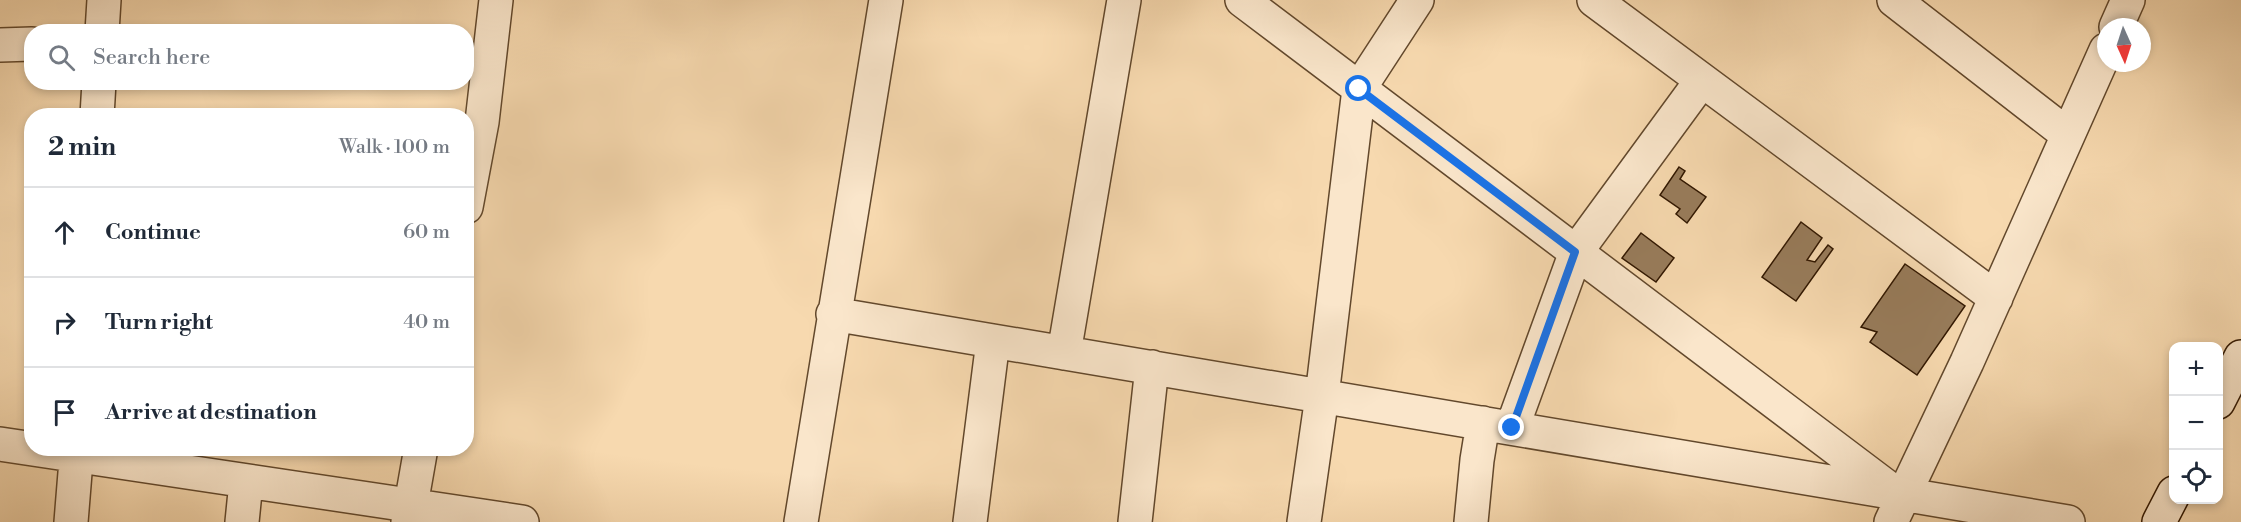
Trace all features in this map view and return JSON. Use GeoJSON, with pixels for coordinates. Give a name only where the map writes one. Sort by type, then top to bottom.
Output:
{"type":"FeatureCollection","features":[{"type":"Feature","properties":{"kind":"street"},"geometry":{"type":"LineString","coordinates":[[102,24],[104,0]]}},
{"type":"Feature","properties":{"kind":"street"},"geometry":{"type":"LineString","coordinates":[[474,167],[483,122],[496,0]]}},
{"type":"Feature","properties":{"kind":"street"},"geometry":{"type":"LineString","coordinates":[[801,522],[833,314],[886,0]]}},
{"type":"Feature","properties":{"kind":"street"},"geometry":{"type":"LineString","coordinates":[[1064,353],[1124,0]]}},
{"type":"Feature","properties":{"kind":"street"},"geometry":{"type":"LineString","coordinates":[[1242,0],[1575,252],[1897,503]]}},
{"type":"Feature","properties":{"kind":"street"},"geometry":{"type":"LineString","coordinates":[[1304,522],[1322,396],[1359,89],[1417,0]]}},
{"type":"Feature","properties":{"kind":"street"},"geometry":{"type":"LineString","coordinates":[[1594,0],[1996,298]]}},
{"type":"Feature","properties":{"kind":"street"},"geometry":{"type":"LineString","coordinates":[[1894,0],[2068,135]]}},
{"type":"Feature","properties":{"kind":"street"},"geometry":{"type":"LineString","coordinates":[[2120,18],[2128,0]]}},
{"type":"Feature","properties":{"kind":"street"},"geometry":{"type":"LineString","coordinates":[[0,45],[24,44]]}},
{"type":"Feature","properties":{"kind":"street"},"geometry":{"type":"LineString","coordinates":[[1897,503],[1996,298],[2097,70]]}},
{"type":"Feature","properties":{"kind":"street"},"geometry":{"type":"LineString","coordinates":[[1471,522],[1477,460],[1498,426],[1575,252],[1702,80]]}},
{"type":"Feature","properties":{"kind":"street"},"geometry":{"type":"LineString","coordinates":[[98,108],[99,90]]}},
{"type":"Feature","properties":{"kind":"street"},"geometry":{"type":"LineString","coordinates":[[833,314],[1498,426],[1897,503],[2068,522]]}},
{"type":"Feature","properties":{"kind":"street"},"geometry":{"type":"LineString","coordinates":[[970,522],[993,341]]}},
{"type":"Feature","properties":{"kind":"street"},"geometry":{"type":"LineString","coordinates":[[2221,396],[2241,357]]}},
{"type":"Feature","properties":{"kind":"street"},"geometry":{"type":"LineString","coordinates":[[1135,522],[1152,367]]}},
{"type":"Feature","properties":{"kind":"street"},"geometry":{"type":"LineString","coordinates":[[0,444],[24,447]]}},
{"type":"Feature","properties":{"kind":"street"},"geometry":{"type":"LineString","coordinates":[[71,522],[77,456]]}},
{"type":"Feature","properties":{"kind":"street"},"geometry":{"type":"LineString","coordinates":[[94,456],[409,513],[522,522]]}},
{"type":"Feature","properties":{"kind":"street"},"geometry":{"type":"LineString","coordinates":[[409,513],[420,456]]}},
{"type":"Feature","properties":{"kind":"street"},"geometry":{"type":"LineString","coordinates":[[242,522],[246,482]]}},
{"type":"Feature","properties":{"kind":"street"},"geometry":{"type":"LineString","coordinates":[[2159,522],[2169,502]]}},
{"type":"Feature","properties":{"kind":"building"},"geometry":{"type":"Polygon","coordinates":[[[1679,167],[1685,171],[1680,179],[1706,197],[1687,223],[1676,214],[1680,209],[1660,195],[1679,167]]]}},
{"type":"Feature","properties":{"kind":"building"},"geometry":{"type":"Polygon","coordinates":[[[1801,222],[1822,238],[1807,260],[1815,262],[1828,245],[1833,249],[1796,301],[1762,277],[1801,222]]]}},
{"type":"Feature","properties":{"kind":"building"},"geometry":{"type":"Polygon","coordinates":[[[1641,233],[1674,258],[1656,282],[1622,258],[1641,233]]]}},
{"type":"Feature","properties":{"kind":"building"},"geometry":{"type":"Polygon","coordinates":[[[1905,264],[1965,306],[1917,375],[1870,342],[1877,332],[1861,327],[1905,264]]]}},
{"type":"Feature","properties":{"kind":"route"},"geometry":{"type":"LineString","coordinates":[[1359,89],[1575,252],[1512,428]]}}]}
